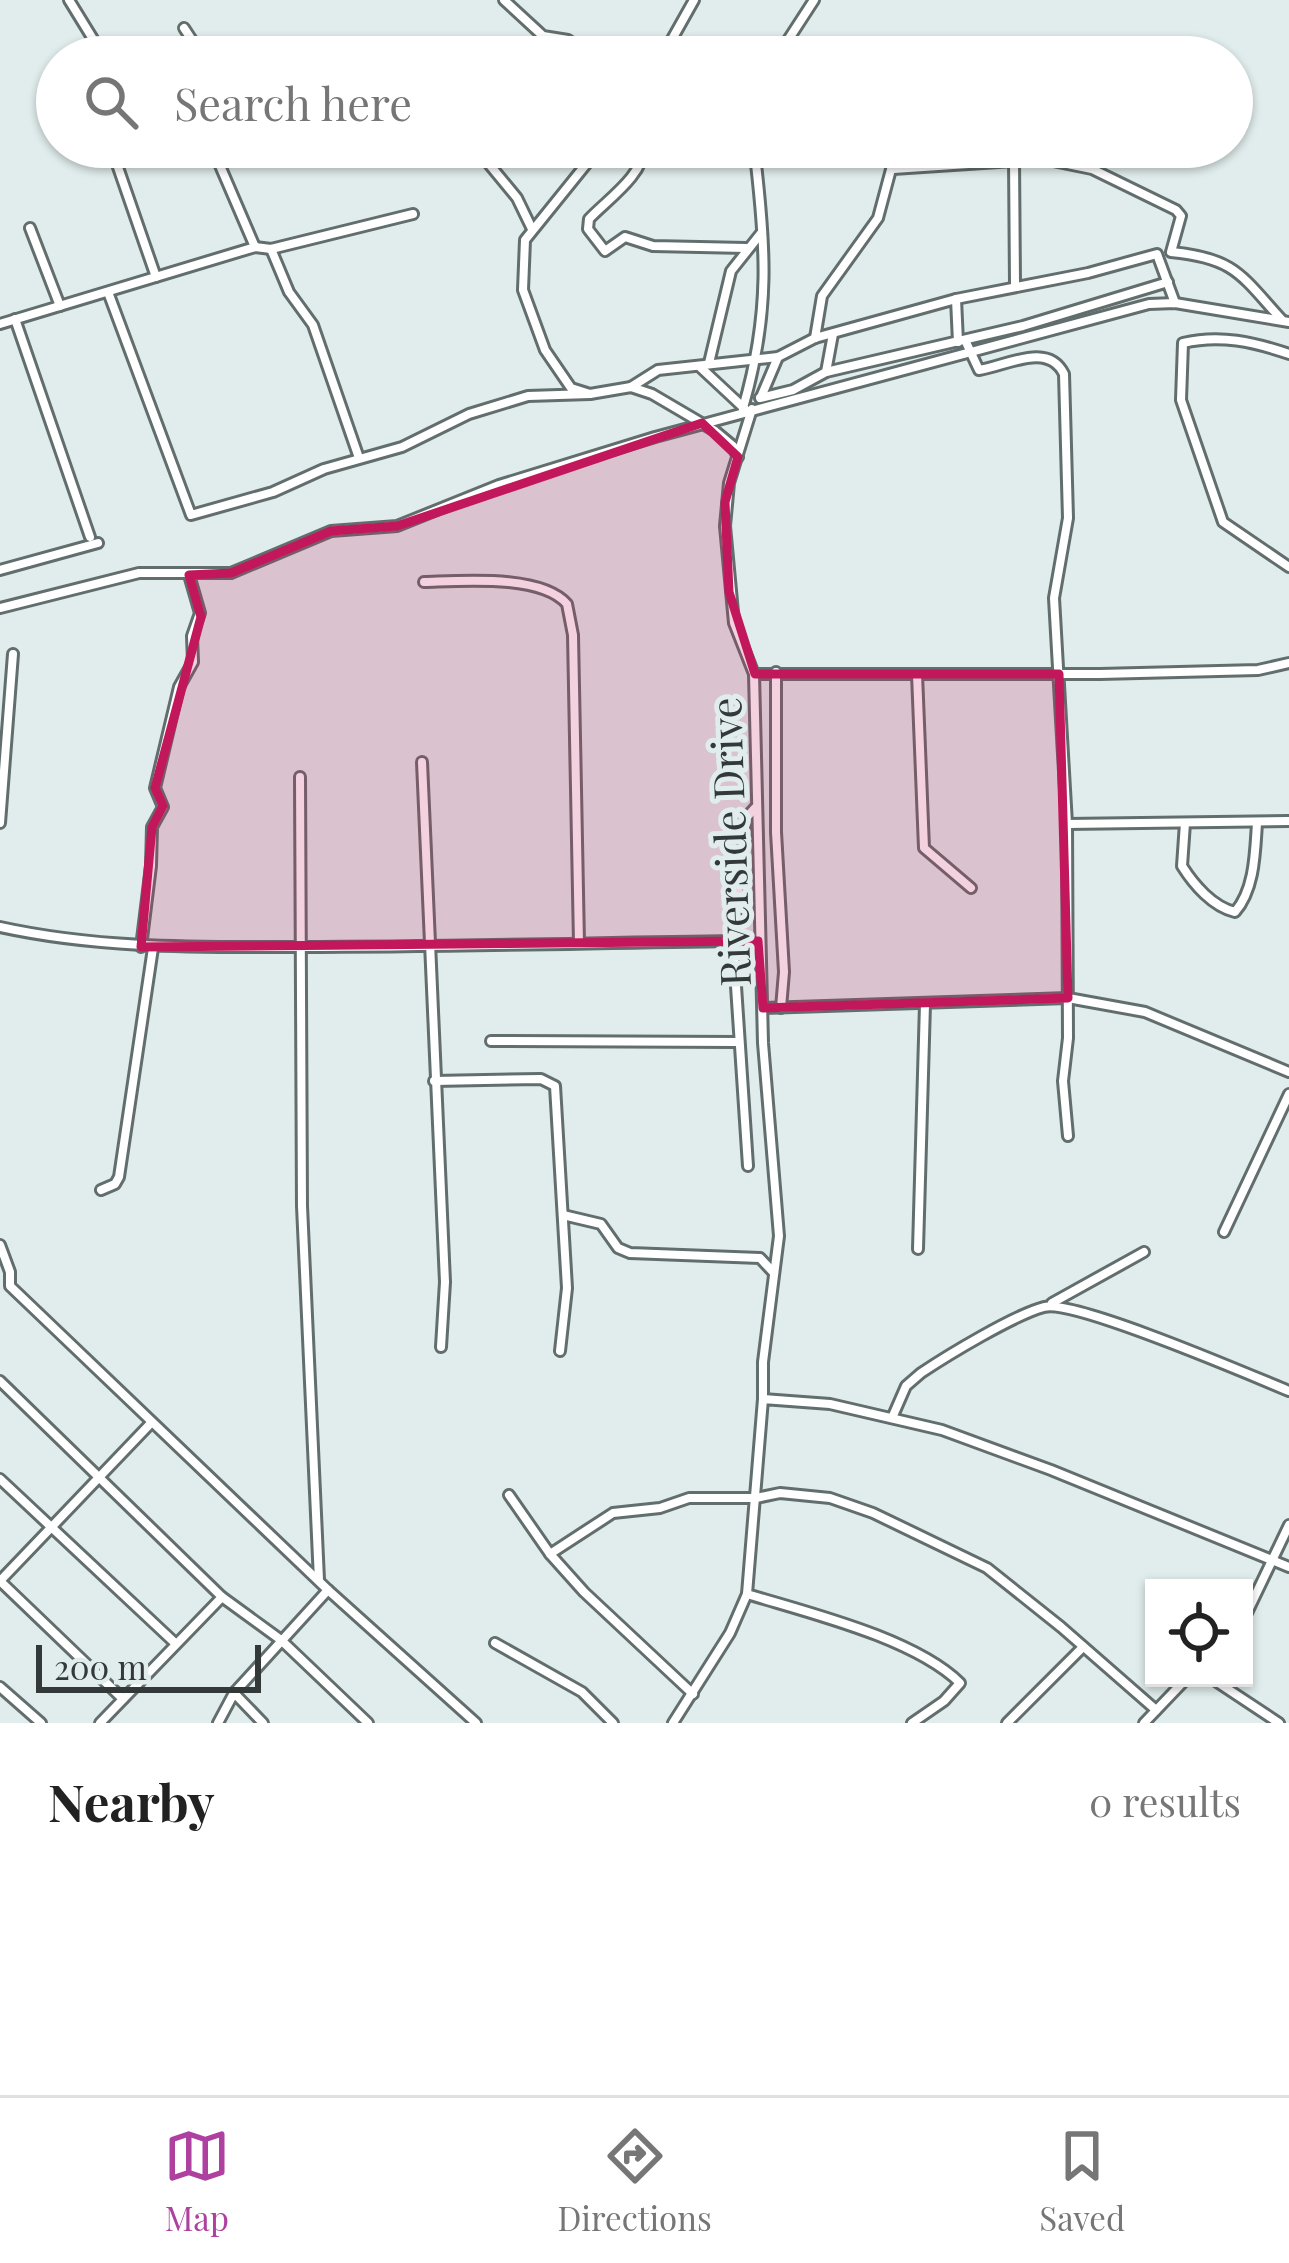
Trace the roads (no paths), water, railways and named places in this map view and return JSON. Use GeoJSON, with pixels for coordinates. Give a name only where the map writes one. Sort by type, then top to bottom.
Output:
{"type":"FeatureCollection","features":[{"type":"Feature","properties":{"kind":"street"},"geometry":{"type":"LineString","coordinates":[[69,0],[91,36]]}},
{"type":"Feature","properties":{"kind":"street"},"geometry":{"type":"LineString","coordinates":[[504,0],[543,36]]}},
{"type":"Feature","properties":{"kind":"street"},"geometry":{"type":"LineString","coordinates":[[674,36],[694,0]]}},
{"type":"Feature","properties":{"kind":"street"},"geometry":{"type":"LineString","coordinates":[[791,36],[814,0]]}},
{"type":"Feature","properties":{"kind":"street"},"geometry":{"type":"LineString","coordinates":[[184,28],[189,36]]}},
{"type":"Feature","properties":{"kind":"street"},"geometry":{"type":"LineString","coordinates":[[118,168],[156,277]]}},
{"type":"Feature","properties":{"kind":"street"},"geometry":{"type":"LineString","coordinates":[[221,168],[255,247]]}},
{"type":"Feature","properties":{"kind":"street"},"geometry":{"type":"LineString","coordinates":[[492,168],[517,198],[532,230]]}},
{"type":"Feature","properties":{"kind":"street"},"geometry":{"type":"LineString","coordinates":[[582,168],[525,240],[521,273],[534,322],[565,382],[590,394]]}},
{"type":"Feature","properties":{"kind":"street"},"geometry":{"type":"LineString","coordinates":[[638,168],[589,219],[587,229],[604,251],[625,237],[653,246],[746,248]]}},
{"type":"Feature","properties":{"kind":"street"},"geometry":{"type":"LineString","coordinates":[[754,674],[734,623],[725,502],[738,457],[764,313],[756,168]]}},
{"type":"Feature","properties":{"kind":"street"},"geometry":{"type":"LineString","coordinates":[[815,338],[822,296],[844,260],[874,226],[893,169],[905,168]]}},
{"type":"Feature","properties":{"kind":"street"},"geometry":{"type":"LineString","coordinates":[[1014,168],[1015,284]]}},
{"type":"Feature","properties":{"kind":"street"},"geometry":{"type":"LineString","coordinates":[[1084,168],[1169,206],[1181,216],[1171,252],[1198,254],[1245,276],[1286,321]]}},
{"type":"Feature","properties":{"kind":"street"},"geometry":{"type":"LineString","coordinates":[[0,324],[255,247],[272,249],[413,214]]}},
{"type":"Feature","properties":{"kind":"street"},"geometry":{"type":"LineString","coordinates":[[30,227],[60,306]]}},
{"type":"Feature","properties":{"kind":"street"},"geometry":{"type":"LineString","coordinates":[[703,364],[729,276],[763,230]]}},
{"type":"Feature","properties":{"kind":"street"},"geometry":{"type":"LineString","coordinates":[[272,249],[290,292],[313,326],[359,458]]}},
{"type":"Feature","properties":{"kind":"street"},"geometry":{"type":"LineString","coordinates":[[108,292],[190,515],[402,447],[443,424],[528,396],[590,394],[631,387],[658,370],[778,357],[815,338],[1015,284],[1088,273],[1157,254],[1175,303]]}},
{"type":"Feature","properties":{"kind":"street"},"geometry":{"type":"LineString","coordinates":[[760,398],[793,390],[826,372],[962,341],[1168,283]]}},
{"type":"Feature","properties":{"kind":"street"},"geometry":{"type":"LineString","coordinates":[[956,298],[962,341],[980,371],[1044,357],[1059,364],[1064,374],[1068,518],[1054,598],[1066,824],[1068,998],[1063,1081],[1068,1136]]}},
{"type":"Feature","properties":{"kind":"street"},"geometry":{"type":"LineString","coordinates":[[0,608],[139,573],[231,573],[331,532],[397,526],[500,484],[702,423],[1149,304],[1175,303],[1286,321]]}},
{"type":"Feature","properties":{"kind":"street"},"geometry":{"type":"LineString","coordinates":[[0,569],[94,540],[15,319]]}},
{"type":"Feature","properties":{"kind":"street"},"geometry":{"type":"LineString","coordinates":[[826,372],[833,334]]}},
{"type":"Feature","properties":{"kind":"street"},"geometry":{"type":"LineString","coordinates":[[1289,354],[1253,341],[1201,339],[1183,343],[1180,378],[1181,400],[1222,523],[1289,567]]}},
{"type":"Feature","properties":{"kind":"street"},"geometry":{"type":"LineString","coordinates":[[747,410],[760,398],[778,357]]}},
{"type":"Feature","properties":{"kind":"street"},"geometry":{"type":"LineString","coordinates":[[703,364],[747,410]]}},
{"type":"Feature","properties":{"kind":"street"},"geometry":{"type":"LineString","coordinates":[[631,387],[702,423],[733,446],[738,457]]}},
{"type":"Feature","properties":{"kind":"street"},"geometry":{"type":"LineString","coordinates":[[141,947],[152,827],[163,807],[155,788],[179,687],[193,662],[191,644],[199,620],[189,575]]}},
{"type":"Feature","properties":{"kind":"street"},"geometry":{"type":"LineString","coordinates":[[424,582],[527,584],[547,589],[567,604],[573,635],[578,943]]}},
{"type":"Feature","properties":{"kind":"street"},"geometry":{"type":"LineString","coordinates":[[0,823],[13,654]]}},
{"type":"Feature","properties":{"kind":"street","name":"Riverside Drive"},"geometry":{"type":"LineString","coordinates":[[747,1594],[763,1362],[779,1236],[766,1118],[754,674],[1258,670],[1289,663]]}},
{"type":"Feature","properties":{"kind":"street"},"geometry":{"type":"LineString","coordinates":[[776,672],[781,1008]]}},
{"type":"Feature","properties":{"kind":"street"},"geometry":{"type":"LineString","coordinates":[[917,674],[924,848],[971,889]]}},
{"type":"Feature","properties":{"kind":"street"},"geometry":{"type":"LineString","coordinates":[[422,762],[445,1282],[441,1347]]}},
{"type":"Feature","properties":{"kind":"street"},"geometry":{"type":"LineString","coordinates":[[299,777],[302,1206],[319,1580]]}},
{"type":"Feature","properties":{"kind":"street"},"geometry":{"type":"LineString","coordinates":[[748,1166],[733,941],[746,818],[756,807]]}},
{"type":"Feature","properties":{"kind":"street"},"geometry":{"type":"LineString","coordinates":[[1066,824],[1289,821]]}},
{"type":"Feature","properties":{"kind":"street"},"geometry":{"type":"LineString","coordinates":[[1185,823],[1183,866],[1212,900],[1235,912],[1251,877],[1257,823]]}},
{"type":"Feature","properties":{"kind":"street"},"geometry":{"type":"LineString","coordinates":[[0,926],[49,938],[153,948],[733,941]]}},
{"type":"Feature","properties":{"kind":"street"},"geometry":{"type":"LineString","coordinates":[[101,1190],[118,1177],[153,948]]}},
{"type":"Feature","properties":{"kind":"street"},"geometry":{"type":"LineString","coordinates":[[764,1008],[1068,998],[1145,1012],[1289,1072]]}},
{"type":"Feature","properties":{"kind":"street"},"geometry":{"type":"LineString","coordinates":[[918,1250],[925,1004]]}},
{"type":"Feature","properties":{"kind":"street"},"geometry":{"type":"LineString","coordinates":[[491,1041],[737,1042]]}},
{"type":"Feature","properties":{"kind":"street"},"geometry":{"type":"LineString","coordinates":[[434,1081],[541,1079],[555,1086],[567,1288],[560,1352]]}},
{"type":"Feature","properties":{"kind":"street"},"geometry":{"type":"LineString","coordinates":[[1224,1232],[1289,1094]]}},
{"type":"Feature","properties":{"kind":"street"},"geometry":{"type":"LineString","coordinates":[[562,1215],[601,1224],[618,1248],[630,1253],[760,1258],[776,1276]]}},
{"type":"Feature","properties":{"kind":"street"},"geometry":{"type":"LineString","coordinates":[[0,1245],[5,1288],[476,1723]]}},
{"type":"Feature","properties":{"kind":"street"},"geometry":{"type":"LineString","coordinates":[[892,1418],[906,1386],[921,1373],[1144,1252]]}},
{"type":"Feature","properties":{"kind":"street"},"geometry":{"type":"LineString","coordinates":[[1068,1310],[1073,1292]]}},
{"type":"Feature","properties":{"kind":"street"},"geometry":{"type":"LineString","coordinates":[[1045,1307],[1156,1338],[1289,1391]]}},
{"type":"Feature","properties":{"kind":"street"},"geometry":{"type":"LineString","coordinates":[[0,1381],[222,1597],[281,1640],[368,1723]]}},
{"type":"Feature","properties":{"kind":"street"},"geometry":{"type":"LineString","coordinates":[[763,1399],[830,1404],[942,1430],[1289,1567]]}},
{"type":"Feature","properties":{"kind":"street"},"geometry":{"type":"LineString","coordinates":[[122,1700],[0,1581],[151,1423]]}},
{"type":"Feature","properties":{"kind":"street"},"geometry":{"type":"LineString","coordinates":[[0,1479],[175,1642]]}},
{"type":"Feature","properties":{"kind":"street"},"geometry":{"type":"LineString","coordinates":[[550,1554],[613,1513],[660,1508],[689,1498],[756,1498],[780,1493],[830,1498],[987,1568],[1156,1710]]}},
{"type":"Feature","properties":{"kind":"street"},"geometry":{"type":"LineString","coordinates":[[509,1496],[584,1592],[693,1694]]}},
{"type":"Feature","properties":{"kind":"street"},"geometry":{"type":"LineString","coordinates":[[1253,1602],[1289,1525]]}},
{"type":"Feature","properties":{"kind":"street"},"geometry":{"type":"LineString","coordinates":[[218,1723],[234,1693],[328,1590]]}},
{"type":"Feature","properties":{"kind":"street"},"geometry":{"type":"LineString","coordinates":[[674,1723],[730,1633],[747,1594],[829,1619],[928,1658],[960,1683],[912,1723]]}},
{"type":"Feature","properties":{"kind":"street"},"geometry":{"type":"LineString","coordinates":[[100,1723],[222,1597]]}},
{"type":"Feature","properties":{"kind":"street"},"geometry":{"type":"LineString","coordinates":[[495,1643],[581,1692],[614,1723]]}},
{"type":"Feature","properties":{"kind":"street"},"geometry":{"type":"LineString","coordinates":[[1007,1723],[1083,1647]]}},
{"type":"Feature","properties":{"kind":"street"},"geometry":{"type":"LineString","coordinates":[[0,1687],[41,1723]]}},
{"type":"Feature","properties":{"kind":"street"},"geometry":{"type":"LineString","coordinates":[[1144,1723],[1178,1687]]}},
{"type":"Feature","properties":{"kind":"street"},"geometry":{"type":"LineString","coordinates":[[1225,1687],[1280,1723]]}},
{"type":"Feature","properties":{"kind":"street"},"geometry":{"type":"LineString","coordinates":[[234,1693],[263,1723]]}}]}
